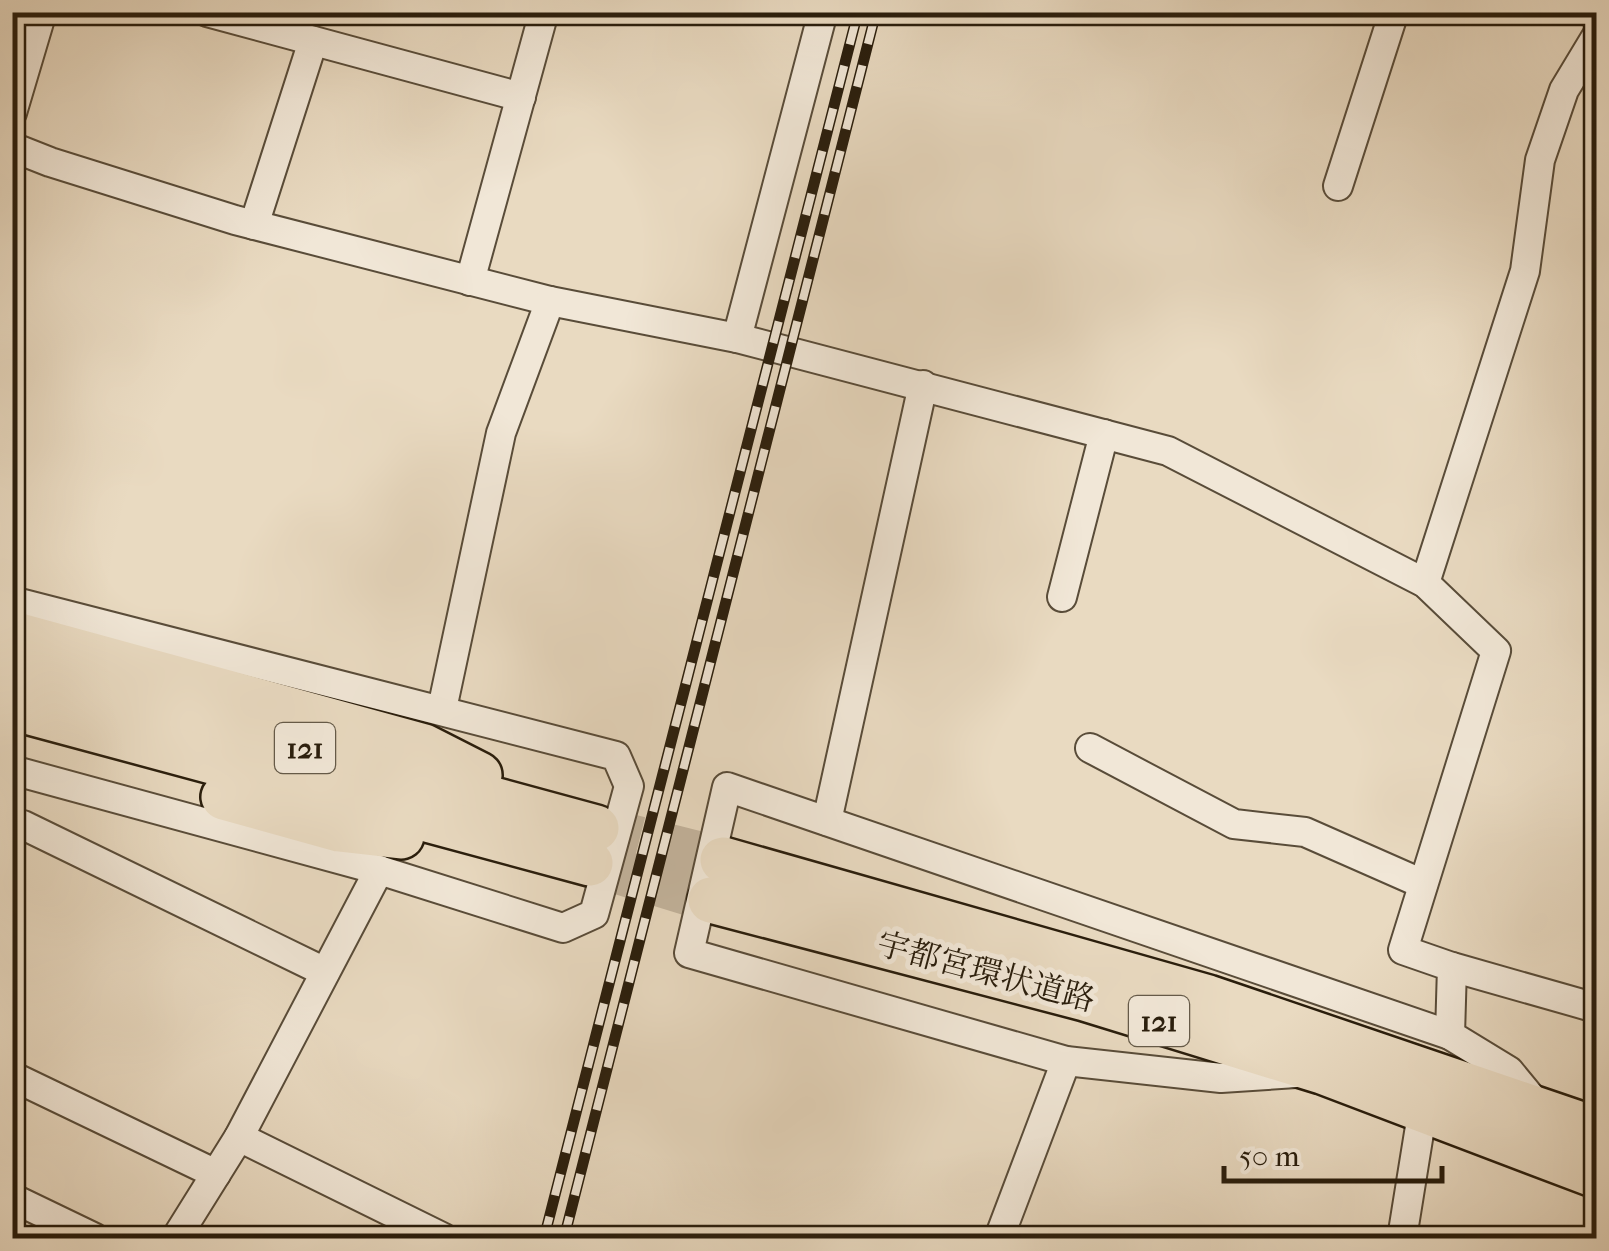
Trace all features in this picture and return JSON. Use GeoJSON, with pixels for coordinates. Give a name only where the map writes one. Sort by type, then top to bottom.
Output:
{"type":"FeatureCollection","features":[{"type":"Feature","properties":{"kind":"highway","name":"121"},"geometry":{"type":"LineString","coordinates":[[12,634],[424,747],[577,841]]}},
{"type":"Feature","properties":{"kind":"highway","name":"121"},"geometry":{"type":"LineString","coordinates":[[12,669],[577,841]]}},
{"type":"Feature","properties":{"kind":"highway","name":"121"},"geometry":{"type":"LineString","coordinates":[[12,708],[577,841]]}},
{"type":"Feature","properties":{"kind":"highway","name":"121"},"geometry":{"type":"LineString","coordinates":[[12,737],[338,829],[577,841]]}},
{"type":"Feature","properties":{"kind":"highway","name":"宇都宮環状道路"},"geometry":{"type":"LineString","coordinates":[[1596,1130],[1208,998],[717,880],[1322,1071],[1596,1175]]}},
{"type":"Feature","properties":{"kind":"street"},"geometry":{"type":"LineString","coordinates":[[12,113],[42,12]]}},
{"type":"Feature","properties":{"kind":"street"},"geometry":{"type":"LineString","coordinates":[[206,12],[520,96]]}},
{"type":"Feature","properties":{"kind":"street"},"geometry":{"type":"LineString","coordinates":[[470,280],[544,12]]}},
{"type":"Feature","properties":{"kind":"street"},"geometry":{"type":"LineString","coordinates":[[736,338],[822,12]]}},
{"type":"Feature","properties":{"kind":"street"},"geometry":{"type":"LineString","coordinates":[[1338,186],[1394,12]]}},
{"type":"Feature","properties":{"kind":"street"},"geometry":{"type":"LineString","coordinates":[[1425,583],[1525,271],[1540,160],[1564,90],[1596,37]]}},
{"type":"Feature","properties":{"kind":"street"},"geometry":{"type":"LineString","coordinates":[[254,225],[313,41]]}},
{"type":"Feature","properties":{"kind":"street"},"geometry":{"type":"LineString","coordinates":[[12,146],[50,162],[254,225],[550,301],[736,338],[1168,451],[1425,583],[1496,650],[1403,950],[1596,1008]]}},
{"type":"Feature","properties":{"kind":"street"},"geometry":{"type":"LineString","coordinates":[[442,709],[501,433],[550,301]]}},
{"type":"Feature","properties":{"kind":"street"},"geometry":{"type":"LineString","coordinates":[[827,821],[924,385]]}},
{"type":"Feature","properties":{"kind":"street"},"geometry":{"type":"LineString","coordinates":[[1062,597],[1104,434]]}},
{"type":"Feature","properties":{"kind":"street"},"geometry":{"type":"LineString","coordinates":[[12,601],[616,756],[629,786],[594,914],[563,928],[379,870],[12,770]]}},
{"type":"Feature","properties":{"kind":"street"},"geometry":{"type":"LineString","coordinates":[[1090,748],[1234,824],[1305,832],[1423,884]]}},
{"type":"Feature","properties":{"kind":"street"},"geometry":{"type":"LineString","coordinates":[[1322,1071],[1220,1078],[1066,1061],[689,953],[727,786],[1450,1035],[1509,1071],[1542,1110]]}},
{"type":"Feature","properties":{"kind":"street"},"geometry":{"type":"LineString","coordinates":[[22,825],[326,972]]}},
{"type":"Feature","properties":{"kind":"street"},"geometry":{"type":"LineString","coordinates":[[176,1238],[238,1137],[379,870]]}},
{"type":"Feature","properties":{"kind":"street"},"geometry":{"type":"LineString","coordinates":[[1450,1035],[1452,967]]}},
{"type":"Feature","properties":{"kind":"street"},"geometry":{"type":"LineString","coordinates":[[999,1238],[1066,1061]]}},
{"type":"Feature","properties":{"kind":"street"},"geometry":{"type":"LineString","coordinates":[[12,1076],[216,1174]]}},
{"type":"Feature","properties":{"kind":"street"},"geometry":{"type":"LineString","coordinates":[[1402,1238],[1423,1108]]}},
{"type":"Feature","properties":{"kind":"street"},"geometry":{"type":"LineString","coordinates":[[238,1137],[444,1238]]}},
{"type":"Feature","properties":{"kind":"street"},"geometry":{"type":"LineString","coordinates":[[12,1198],[95,1238]]}},
{"type":"Feature","properties":{"kind":"tunnel"},"geometry":{"type":"LineString","coordinates":[[596,828],[723,860]]}},
{"type":"Feature","properties":{"kind":"tunnel"},"geometry":{"type":"LineString","coordinates":[[590,863],[711,900]]}},
{"type":"Feature","properties":{"kind":"railway"},"geometry":{"type":"LineString","coordinates":[[544,1238],[858,12]]}},
{"type":"Feature","properties":{"kind":"railway"},"geometry":{"type":"LineString","coordinates":[[564,1238],[876,12]]}}]}
